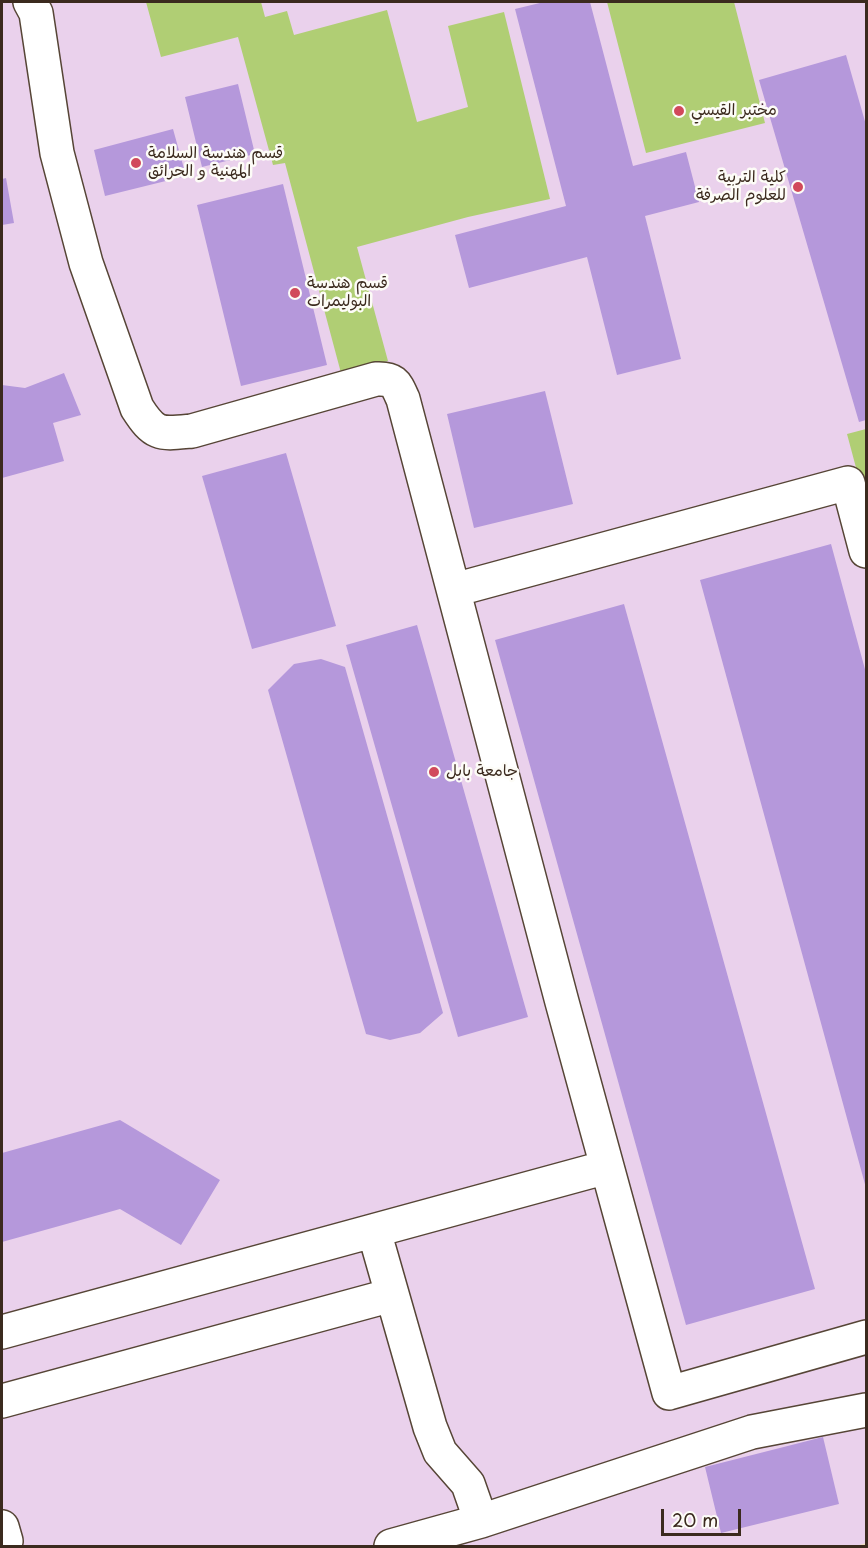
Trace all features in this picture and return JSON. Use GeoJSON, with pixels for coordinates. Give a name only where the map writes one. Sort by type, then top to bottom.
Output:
{"type":"FeatureCollection","features":[{"type":"Feature","properties":{"kind":"lane"},"geometry":{"type":"LineString","coordinates":[[30,2],[36,13],[57,153],[86,263],[137,408],[148,426],[164,434],[192,431],[376,379],[387,378],[397,384],[403,399],[669,1393],[867,1337]]}},
{"type":"Feature","properties":{"kind":"lane"},"geometry":{"type":"LineString","coordinates":[[454,590],[848,483],[867,550]]}},
{"type":"Feature","properties":{"kind":"lane"},"geometry":{"type":"LineString","coordinates":[[2,1332],[607,1167]]}},
{"type":"Feature","properties":{"kind":"lane"},"geometry":{"type":"LineString","coordinates":[[374,1231],[430,1426],[440,1452],[468,1484],[481,1521]]}},
{"type":"Feature","properties":{"kind":"lane"},"geometry":{"type":"LineString","coordinates":[[2,1401],[392,1295]]}},
{"type":"Feature","properties":{"kind":"lane"},"geometry":{"type":"LineString","coordinates":[[391,1546],[481,1521],[752,1432],[867,1410]]}},
{"type":"Feature","properties":{"kind":"shaded area","name":"جامعة بابل"},"geometry":{"type":"Polygon","coordinates":[[[2,2],[866,2],[866,1543],[856,1546],[2,1546],[2,2]]]}},
{"type":"Feature","properties":{"kind":"green space"},"geometry":{"type":"Polygon","coordinates":[[[146,2],[261,2],[265,17],[287,11],[294,35],[387,10],[417,122],[468,107],[448,26],[504,12],[550,199],[468,217],[357,247],[388,361],[341,373],[285,163],[273,165],[238,37],[161,57],[146,2]]]}},
{"type":"Feature","properties":{"kind":"green space"},"geometry":{"type":"Polygon","coordinates":[[[607,2],[734,2],[765,123],[646,153],[607,2]]]}},
{"type":"Feature","properties":{"kind":"green space"},"geometry":{"type":"Polygon","coordinates":[[[866,429],[866,505],[847,434],[866,429]]]}},
{"type":"Feature","properties":{"kind":"building"},"geometry":{"type":"Polygon","coordinates":[[[544,2],[590,2],[633,166],[686,152],[699,202],[645,216],[681,359],[617,375],[587,257],[469,288],[455,235],[566,206],[515,9],[544,2]]]}},
{"type":"Feature","properties":{"kind":"building"},"geometry":{"type":"Polygon","coordinates":[[[846,55],[866,125],[866,420],[859,422],[759,80],[846,55]]]}},
{"type":"Feature","properties":{"kind":"building"},"geometry":{"type":"Polygon","coordinates":[[[238,84],[255,154],[202,167],[185,97],[238,84]]]}},
{"type":"Feature","properties":{"kind":"building"},"geometry":{"type":"Polygon","coordinates":[[[173,129],[186,176],[105,196],[94,150],[173,129]]]}},
{"type":"Feature","properties":{"kind":"building"},"geometry":{"type":"Polygon","coordinates":[[[6,178],[14,223],[2,225],[2,179],[6,178]]]}},
{"type":"Feature","properties":{"kind":"building"},"geometry":{"type":"Polygon","coordinates":[[[283,184],[327,365],[241,386],[197,205],[283,184]]]}},
{"type":"Feature","properties":{"kind":"building"},"geometry":{"type":"Polygon","coordinates":[[[64,373],[81,415],[53,423],[64,461],[2,478],[2,385],[25,388],[64,373]]]}},
{"type":"Feature","properties":{"kind":"building"},"geometry":{"type":"Polygon","coordinates":[[[545,391],[573,504],[474,528],[447,414],[545,391]]]}},
{"type":"Feature","properties":{"kind":"building"},"geometry":{"type":"Polygon","coordinates":[[[286,453],[336,626],[252,649],[202,476],[286,453]]]}},
{"type":"Feature","properties":{"kind":"building"},"geometry":{"type":"Polygon","coordinates":[[[831,544],[866,673],[866,1188],[700,580],[831,544]]]}},
{"type":"Feature","properties":{"kind":"building"},"geometry":{"type":"Polygon","coordinates":[[[624,604],[815,1289],[686,1325],[495,640],[624,604]]]}},
{"type":"Feature","properties":{"kind":"building"},"geometry":{"type":"Polygon","coordinates":[[[417,625],[528,1017],[458,1037],[346,645],[417,625]]]}},
{"type":"Feature","properties":{"kind":"building"},"geometry":{"type":"Polygon","coordinates":[[[321,659],[345,667],[443,1013],[420,1033],[390,1040],[366,1034],[268,690],[294,664],[321,659]]]}},
{"type":"Feature","properties":{"kind":"building"},"geometry":{"type":"Polygon","coordinates":[[[120,1120],[220,1180],[181,1245],[120,1209],[2,1242],[2,1153],[120,1120]]]}},
{"type":"Feature","properties":{"kind":"building"},"geometry":{"type":"Polygon","coordinates":[[[823,1437],[839,1504],[721,1533],[705,1467],[823,1437]]]}},
{"type":"Feature","properties":{"kind":"place","name":"مختبر القيسي"},"geometry":{"type":"Point","coordinates":[679,111]}},
{"type":"Feature","properties":{"kind":"place","name":"قسم هندسة السلامة المهنية و الحرائق"},"geometry":{"type":"Point","coordinates":[136,163]}},
{"type":"Feature","properties":{"kind":"place","name":"كلية التربية للعلوم الصرفة"},"geometry":{"type":"Point","coordinates":[798,187]}},
{"type":"Feature","properties":{"kind":"place","name":"قسم هندسة البوليمرات"},"geometry":{"type":"Point","coordinates":[295,293]}},
{"type":"Feature","properties":{"kind":"place","name":"جامعة بابل"},"geometry":{"type":"Point","coordinates":[434,772]}}]}
